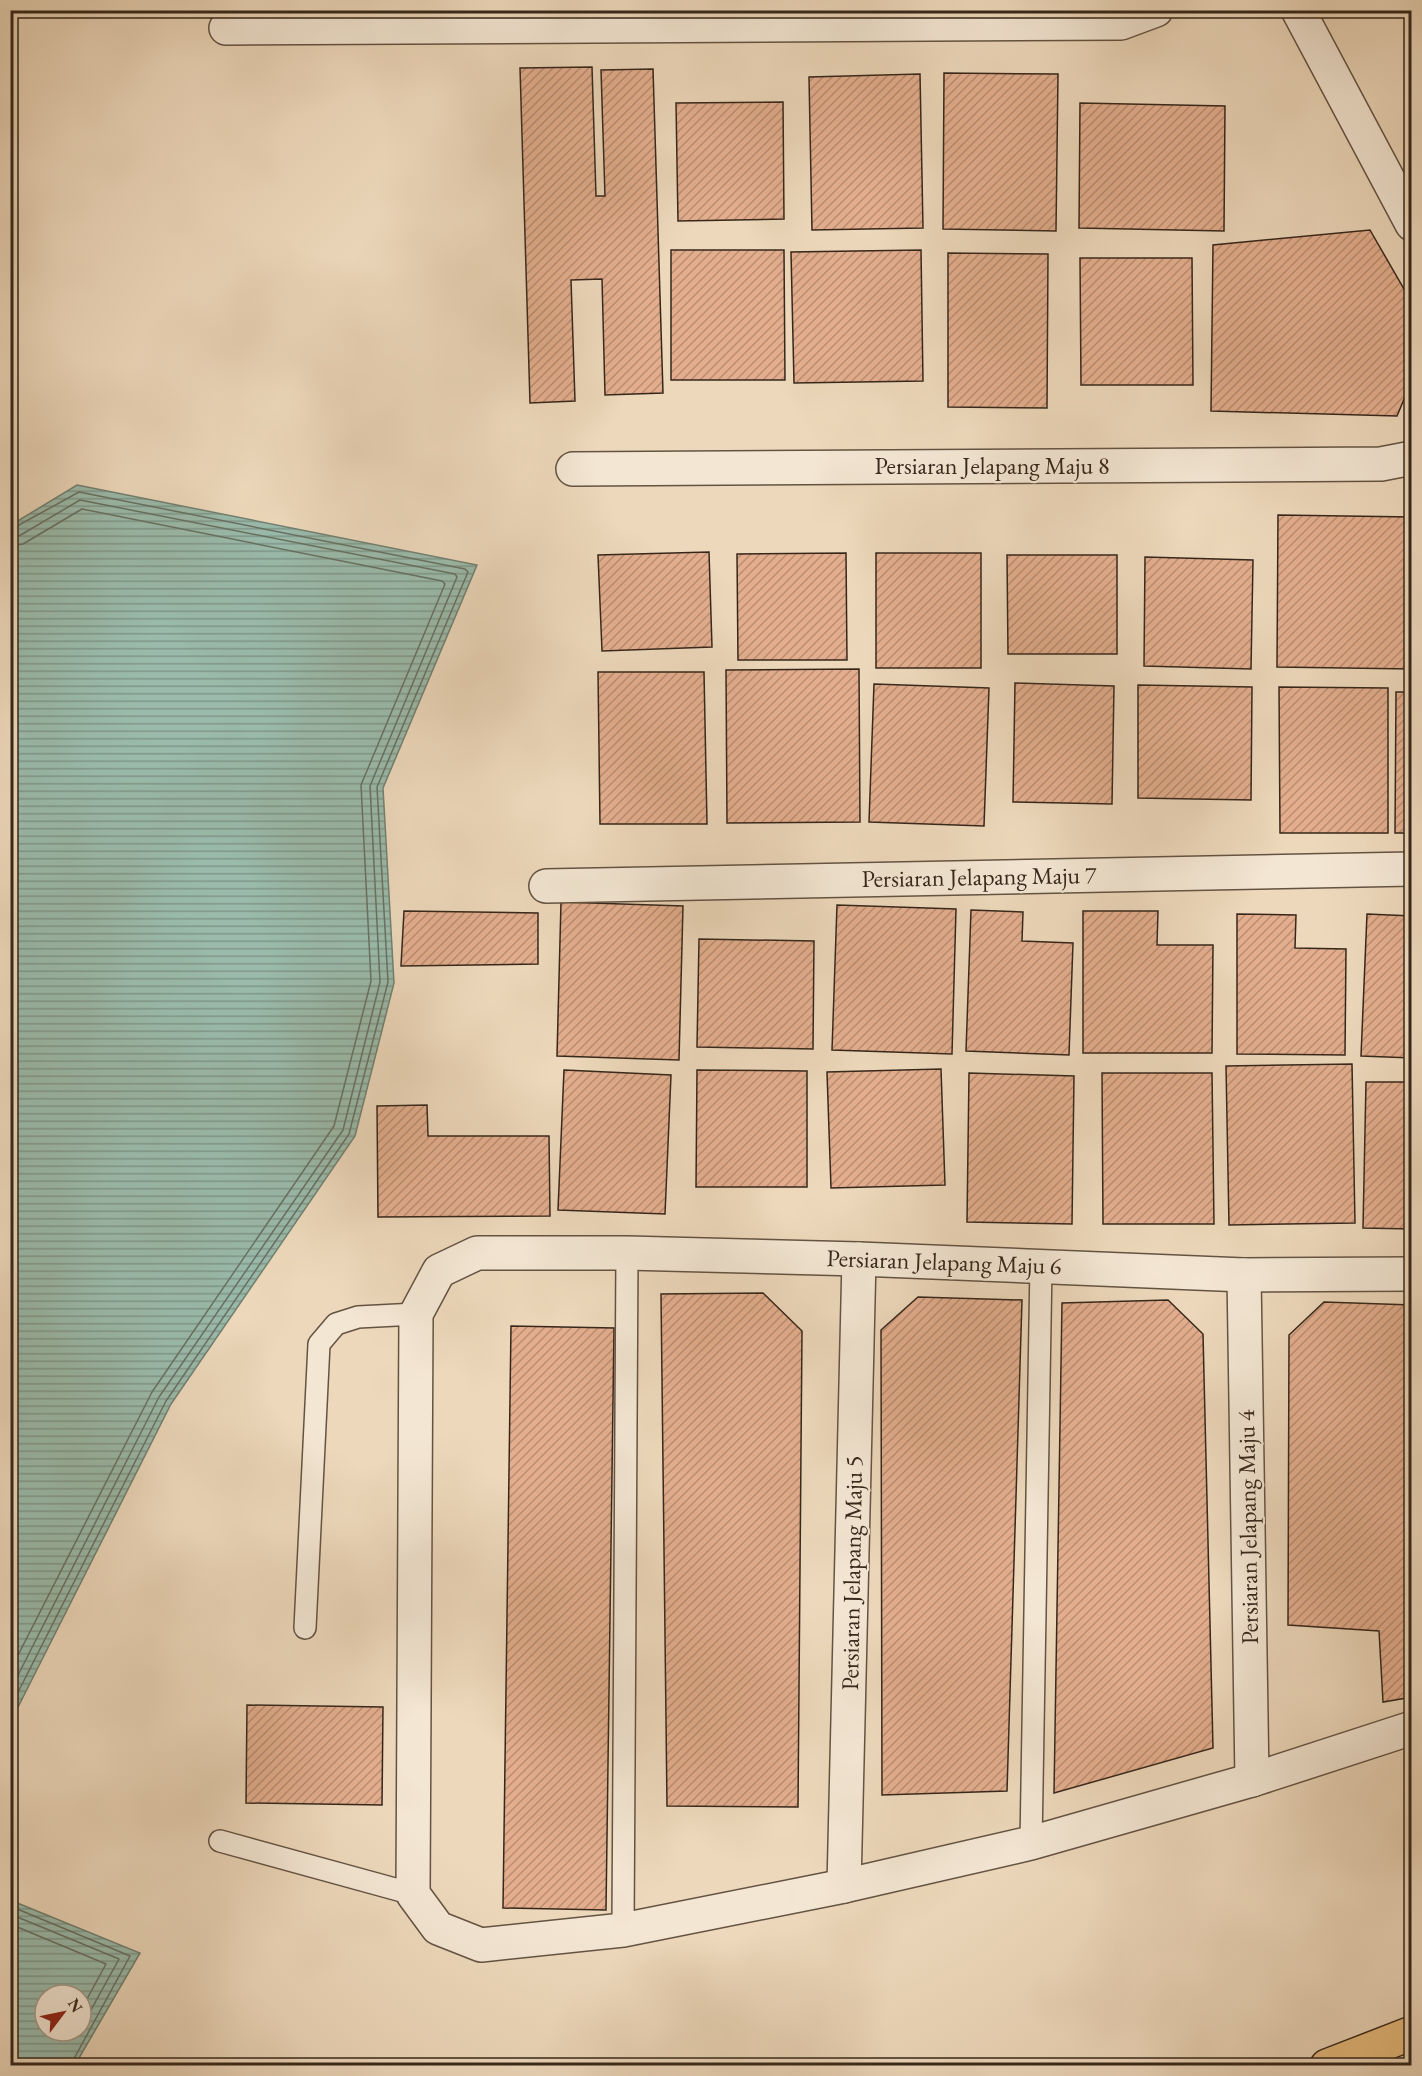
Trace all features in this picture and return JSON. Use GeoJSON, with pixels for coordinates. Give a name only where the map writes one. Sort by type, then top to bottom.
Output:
{"type":"FeatureCollection","features":[{"type":"Feature","properties":{"kind":"highway"},"geometry":{"type":"LineString","coordinates":[[1327,2066],[1412,2033]]}},
{"type":"Feature","properties":{"kind":"street"},"geometry":{"type":"LineString","coordinates":[[226,28],[1121,22],[1156,10]]}},
{"type":"Feature","properties":{"kind":"street"},"geometry":{"type":"LineString","coordinates":[[1298,10],[1412,224]]}},
{"type":"Feature","properties":{"kind":"street","name":"Persiaran Jelapang Maju 8"},"geometry":{"type":"LineString","coordinates":[[573,469],[1381,464],[1412,458]]}},
{"type":"Feature","properties":{"kind":"street","name":"Persiaran Jelapang Maju 7"},"geometry":{"type":"LineString","coordinates":[[546,886],[1412,868]]}},
{"type":"Feature","properties":{"kind":"street","name":"Persiaran Jelapang Maju 6"},"geometry":{"type":"LineString","coordinates":[[416,1314],[439,1271],[477,1253],[627,1253],[859,1259],[1244,1275],[1412,1274]]}},
{"type":"Feature","properties":{"kind":"street","name":"Persiaran Jelapang Maju 5"},"geometry":{"type":"LineString","coordinates":[[844,1886],[859,1259]]}},
{"type":"Feature","properties":{"kind":"street","name":"Persiaran Jelapang Maju 4"},"geometry":{"type":"LineString","coordinates":[[1244,1275],[1252,1780]]}},
{"type":"Feature","properties":{"kind":"street"},"geometry":{"type":"LineString","coordinates":[[416,1314],[413,1894],[438,1928],[480,1945],[623,1930],[844,1886],[1031,1843],[1252,1780],[1412,1728]]}},
{"type":"Feature","properties":{"kind":"lane"},"geometry":{"type":"LineString","coordinates":[[623,1930],[627,1253]]}},
{"type":"Feature","properties":{"kind":"lane"},"geometry":{"type":"LineString","coordinates":[[1031,1843],[1041,1265]]}},
{"type":"Feature","properties":{"kind":"lane"},"geometry":{"type":"LineString","coordinates":[[305,1628],[319,1344],[336,1324],[358,1317],[416,1314]]}},
{"type":"Feature","properties":{"kind":"lane"},"geometry":{"type":"LineString","coordinates":[[220,1841],[413,1894]]}},
{"type":"Feature","properties":{"kind":"water"},"geometry":{"type":"Polygon","coordinates":[[[77,485],[477,565],[383,788],[394,983],[355,1136],[171,1404],[11,1721],[11,525],[77,485]]]}},
{"type":"Feature","properties":{"kind":"water"},"geometry":{"type":"Polygon","coordinates":[[[10,1900],[140,1953],[93,2034],[93,1983],[33,1983],[33,2043],[88,2043],[75,2065],[11,2065],[10,1900]]]}},
{"type":"Feature","properties":{"kind":"building"},"geometry":{"type":"Polygon","coordinates":[[[592,67],[596,196],[605,196],[601,70],[653,69],[663,393],[605,395],[602,279],[571,280],[575,401],[530,403],[520,68],[592,67]]]}},
{"type":"Feature","properties":{"kind":"building"},"geometry":{"type":"Polygon","coordinates":[[[944,73],[1058,74],[1056,231],[943,229],[944,73]]]}},
{"type":"Feature","properties":{"kind":"building"},"geometry":{"type":"Polygon","coordinates":[[[920,74],[923,228],[812,230],[809,77],[920,74]]]}},
{"type":"Feature","properties":{"kind":"building"},"geometry":{"type":"Polygon","coordinates":[[[783,102],[784,219],[678,221],[676,103],[783,102]]]}},
{"type":"Feature","properties":{"kind":"building"},"geometry":{"type":"Polygon","coordinates":[[[1080,103],[1225,106],[1224,231],[1079,228],[1080,103]]]}},
{"type":"Feature","properties":{"kind":"building"},"geometry":{"type":"Polygon","coordinates":[[[1370,230],[1412,303],[1412,380],[1397,416],[1211,411],[1213,245],[1370,230]]]}},
{"type":"Feature","properties":{"kind":"building"},"geometry":{"type":"Polygon","coordinates":[[[671,250],[784,250],[785,380],[671,380],[671,250]]]}},
{"type":"Feature","properties":{"kind":"building"},"geometry":{"type":"Polygon","coordinates":[[[921,250],[923,381],[794,383],[791,252],[921,250]]]}},
{"type":"Feature","properties":{"kind":"building"},"geometry":{"type":"Polygon","coordinates":[[[948,253],[1048,254],[1047,408],[948,407],[948,253]]]}},
{"type":"Feature","properties":{"kind":"building"},"geometry":{"type":"Polygon","coordinates":[[[1080,258],[1192,258],[1193,385],[1081,385],[1080,258]]]}},
{"type":"Feature","properties":{"kind":"building"},"geometry":{"type":"Polygon","coordinates":[[[1278,515],[1412,517],[1412,669],[1277,667],[1278,515]]]}},
{"type":"Feature","properties":{"kind":"building"},"geometry":{"type":"Polygon","coordinates":[[[709,552],[712,647],[602,651],[598,555],[709,552]]]}},
{"type":"Feature","properties":{"kind":"building"},"geometry":{"type":"Polygon","coordinates":[[[846,553],[847,660],[738,660],[737,554],[846,553]]]}},
{"type":"Feature","properties":{"kind":"building"},"geometry":{"type":"Polygon","coordinates":[[[876,553],[981,553],[981,668],[876,668],[876,553]]]}},
{"type":"Feature","properties":{"kind":"building"},"geometry":{"type":"Polygon","coordinates":[[[1007,555],[1117,555],[1117,654],[1008,654],[1007,555]]]}},
{"type":"Feature","properties":{"kind":"building"},"geometry":{"type":"Polygon","coordinates":[[[1145,557],[1253,560],[1251,669],[1144,666],[1145,557]]]}},
{"type":"Feature","properties":{"kind":"building"},"geometry":{"type":"Polygon","coordinates":[[[859,669],[860,822],[727,823],[726,670],[859,669]]]}},
{"type":"Feature","properties":{"kind":"building"},"geometry":{"type":"Polygon","coordinates":[[[598,672],[704,672],[707,824],[600,824],[598,672]]]}},
{"type":"Feature","properties":{"kind":"building"},"geometry":{"type":"Polygon","coordinates":[[[1015,683],[1114,686],[1112,804],[1013,802],[1015,683]]]}},
{"type":"Feature","properties":{"kind":"building"},"geometry":{"type":"Polygon","coordinates":[[[874,684],[989,688],[984,826],[869,822],[874,684]]]}},
{"type":"Feature","properties":{"kind":"building"},"geometry":{"type":"Polygon","coordinates":[[[1138,685],[1252,687],[1251,800],[1138,798],[1138,685]]]}},
{"type":"Feature","properties":{"kind":"building"},"geometry":{"type":"Polygon","coordinates":[[[1279,687],[1388,688],[1388,833],[1280,833],[1279,687]]]}},
{"type":"Feature","properties":{"kind":"building"},"geometry":{"type":"Polygon","coordinates":[[[1396,692],[1412,692],[1412,833],[1395,833],[1396,692]]]}},
{"type":"Feature","properties":{"kind":"building"},"geometry":{"type":"Polygon","coordinates":[[[561,902],[683,906],[679,1060],[557,1056],[561,902]]]}},
{"type":"Feature","properties":{"kind":"building"},"geometry":{"type":"Polygon","coordinates":[[[837,905],[956,909],[952,1054],[832,1050],[837,905]]]}},
{"type":"Feature","properties":{"kind":"building"},"geometry":{"type":"Polygon","coordinates":[[[971,910],[1023,912],[1022,941],[1073,943],[1069,1055],[966,1051],[971,910]]]}},
{"type":"Feature","properties":{"kind":"building"},"geometry":{"type":"Polygon","coordinates":[[[404,911],[538,913],[538,964],[401,966],[404,911]]]}},
{"type":"Feature","properties":{"kind":"building"},"geometry":{"type":"Polygon","coordinates":[[[1083,911],[1158,911],[1157,945],[1213,945],[1212,1053],[1083,1053],[1083,911]]]}},
{"type":"Feature","properties":{"kind":"building"},"geometry":{"type":"Polygon","coordinates":[[[1237,914],[1296,915],[1295,948],[1346,949],[1345,1055],[1237,1054],[1237,914]]]}},
{"type":"Feature","properties":{"kind":"building"},"geometry":{"type":"Polygon","coordinates":[[[1367,914],[1412,916],[1412,1058],[1361,1056],[1367,914]]]}},
{"type":"Feature","properties":{"kind":"building"},"geometry":{"type":"Polygon","coordinates":[[[699,939],[814,941],[813,1049],[697,1047],[699,939]]]}},
{"type":"Feature","properties":{"kind":"building"},"geometry":{"type":"Polygon","coordinates":[[[1352,1064],[1355,1223],[1229,1225],[1226,1066],[1352,1064]]]}},
{"type":"Feature","properties":{"kind":"building"},"geometry":{"type":"Polygon","coordinates":[[[941,1069],[945,1185],[831,1188],[827,1072],[941,1069]]]}},
{"type":"Feature","properties":{"kind":"building"},"geometry":{"type":"Polygon","coordinates":[[[564,1070],[671,1075],[665,1214],[558,1210],[564,1070]]]}},
{"type":"Feature","properties":{"kind":"building"},"geometry":{"type":"Polygon","coordinates":[[[697,1070],[807,1071],[807,1187],[696,1187],[697,1070]]]}},
{"type":"Feature","properties":{"kind":"building"},"geometry":{"type":"Polygon","coordinates":[[[969,1073],[1074,1076],[1072,1224],[967,1222],[969,1073]]]}},
{"type":"Feature","properties":{"kind":"building"},"geometry":{"type":"Polygon","coordinates":[[[1102,1073],[1212,1073],[1214,1224],[1103,1224],[1102,1073]]]}},
{"type":"Feature","properties":{"kind":"building"},"geometry":{"type":"Polygon","coordinates":[[[1366,1082],[1412,1082],[1412,1229],[1363,1228],[1366,1082]]]}},
{"type":"Feature","properties":{"kind":"building"},"geometry":{"type":"Polygon","coordinates":[[[427,1105],[428,1136],[549,1136],[550,1216],[378,1217],[377,1106],[427,1105]]]}},
{"type":"Feature","properties":{"kind":"building"},"geometry":{"type":"Polygon","coordinates":[[[763,1293],[802,1331],[798,1807],[667,1806],[661,1294],[763,1293]]]}},
{"type":"Feature","properties":{"kind":"building"},"geometry":{"type":"Polygon","coordinates":[[[918,1297],[1022,1300],[1007,1791],[882,1795],[881,1330],[918,1297]]]}},
{"type":"Feature","properties":{"kind":"building"},"geometry":{"type":"Polygon","coordinates":[[[1168,1300],[1203,1334],[1213,1748],[1054,1793],[1062,1303],[1168,1300]]]}},
{"type":"Feature","properties":{"kind":"building"},"geometry":{"type":"Polygon","coordinates":[[[1324,1302],[1412,1305],[1412,1697],[1383,1702],[1379,1631],[1288,1625],[1289,1335],[1324,1302]]]}},
{"type":"Feature","properties":{"kind":"building"},"geometry":{"type":"Polygon","coordinates":[[[511,1326],[614,1328],[606,1910],[503,1908],[511,1326]]]}},
{"type":"Feature","properties":{"kind":"building"},"geometry":{"type":"Polygon","coordinates":[[[247,1705],[383,1707],[382,1805],[246,1803],[247,1705]]]}}]}
